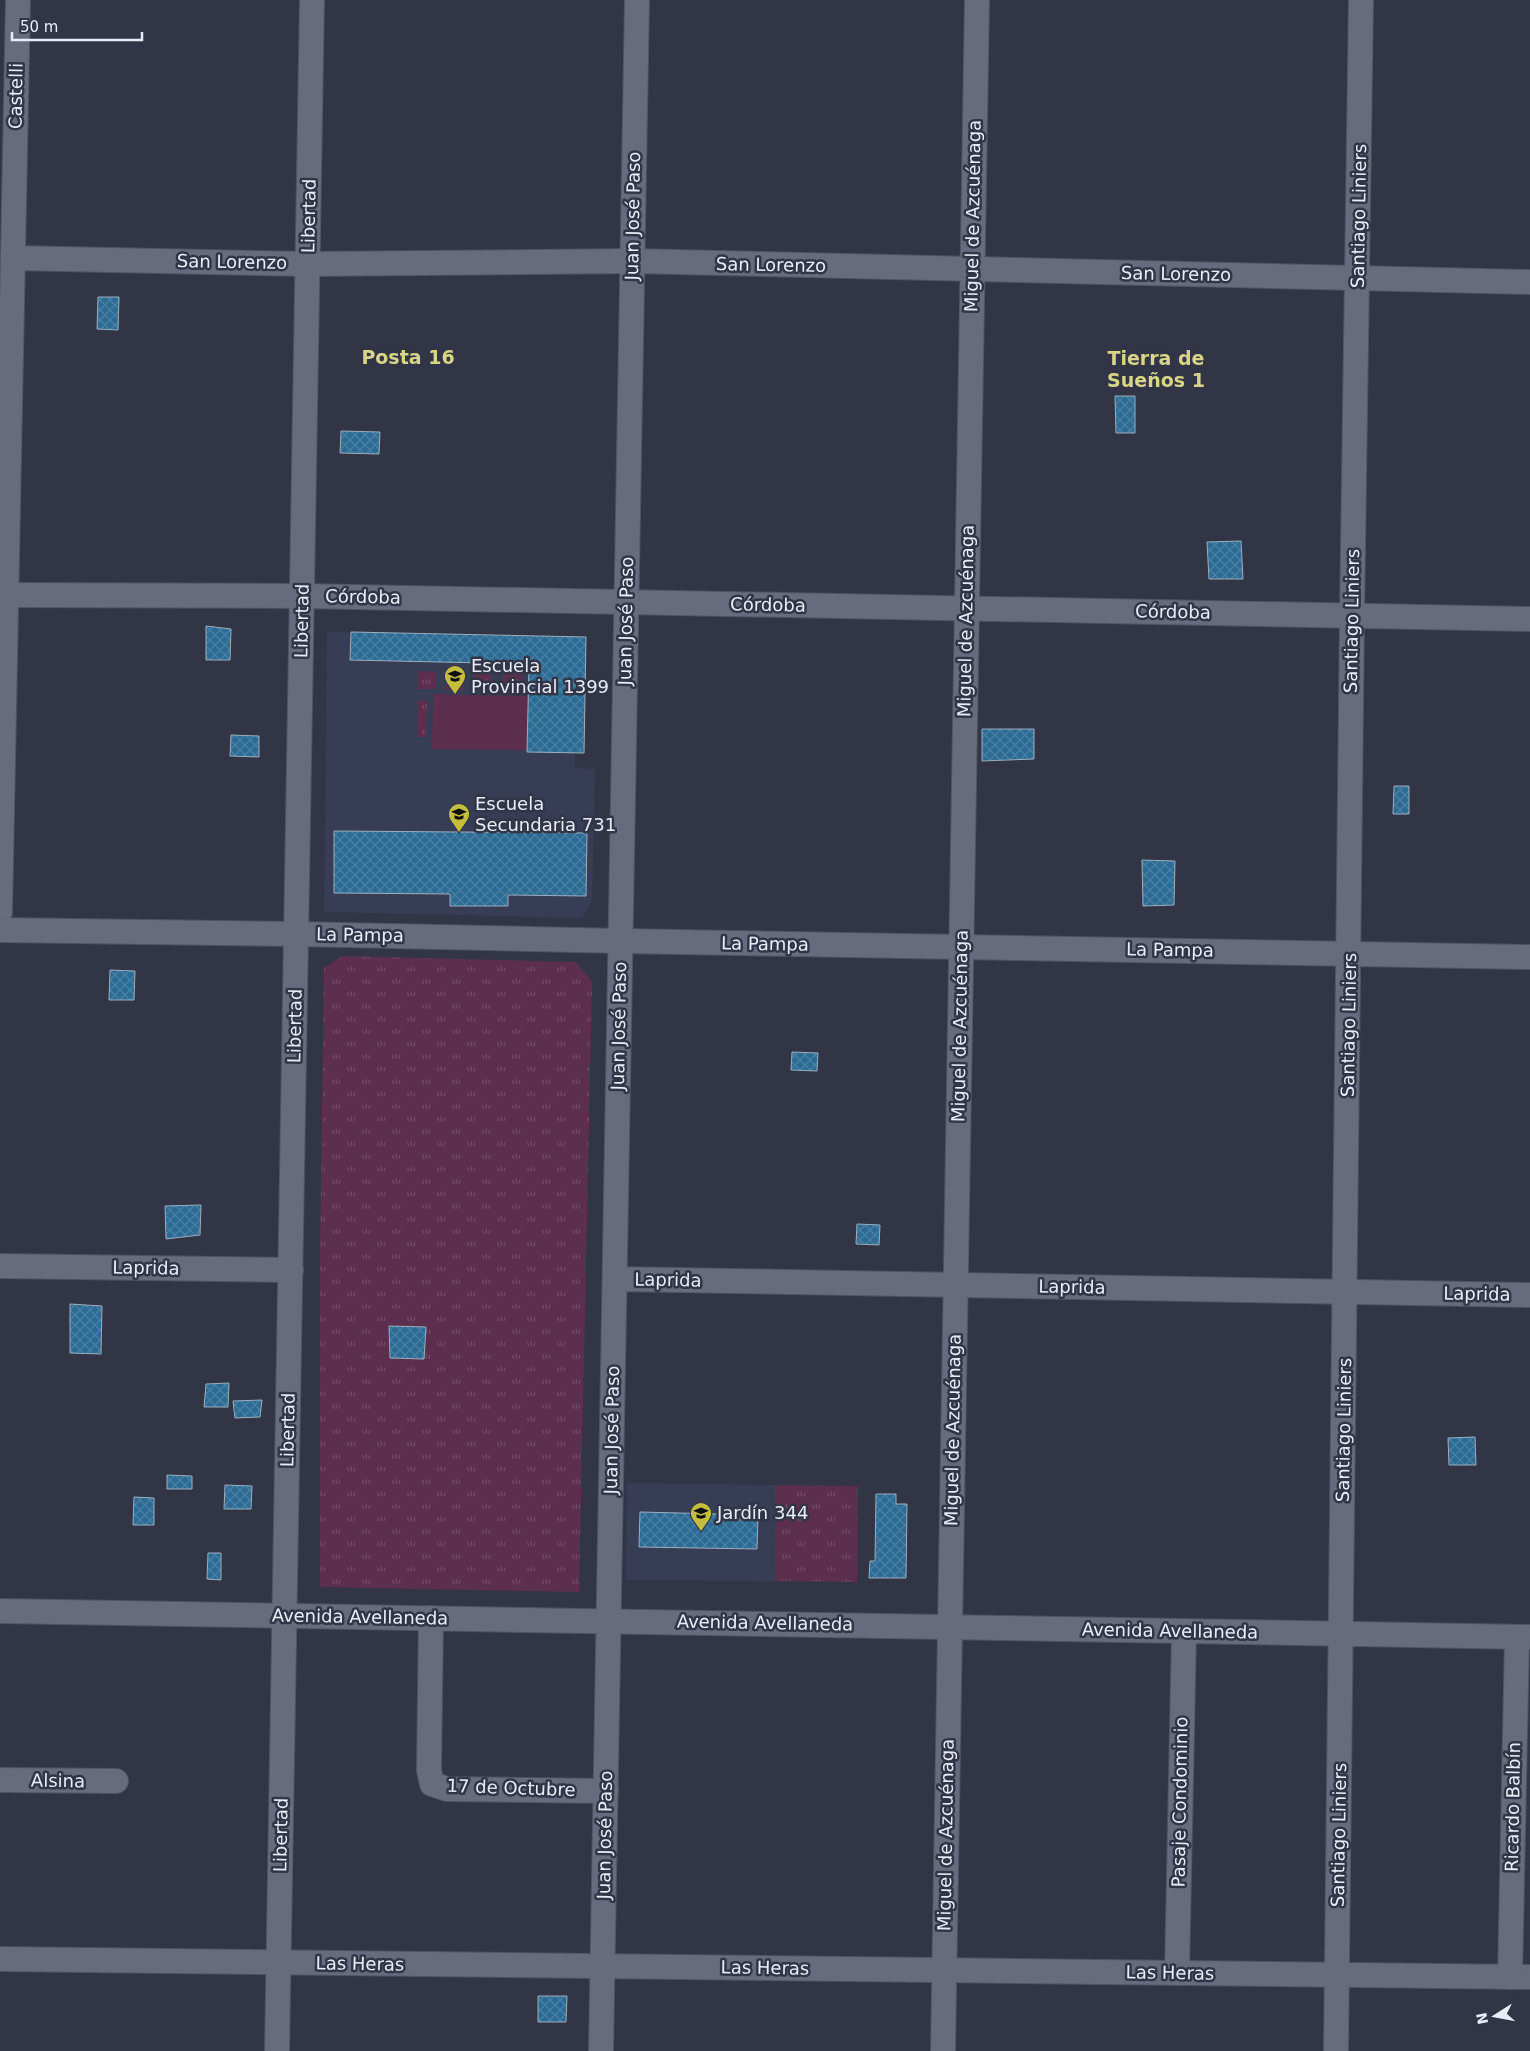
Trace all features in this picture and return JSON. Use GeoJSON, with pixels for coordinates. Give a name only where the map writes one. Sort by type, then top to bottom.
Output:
{"type":"FeatureCollection","features":[{"type":"Feature","properties":{"kind":"street","name":"Castelli"},"geometry":{"type":"LineString","coordinates":[[0,912],[18,0]]}},
{"type":"Feature","properties":{"kind":"street","name":"Libertad"},"geometry":{"type":"LineString","coordinates":[[277,2051],[312,0]]}},
{"type":"Feature","properties":{"kind":"street","name":"Juan José Paso"},"geometry":{"type":"LineString","coordinates":[[601,2051],[637,0]]}},
{"type":"Feature","properties":{"kind":"street","name":"Miguel de Azcuénaga"},"geometry":{"type":"LineString","coordinates":[[943,2051],[976,0]]}},
{"type":"Feature","properties":{"kind":"street","name":"Santiago Liniers"},"geometry":{"type":"LineString","coordinates":[[1336,2051],[1361,0]]}},
{"type":"Feature","properties":{"kind":"street","name":"San Lorenzo"},"geometry":{"type":"LineString","coordinates":[[13,258],[308,264],[632,261],[1530,282]]}},
{"type":"Feature","properties":{"kind":"street","name":"Córdoba"},"geometry":{"type":"LineString","coordinates":[[6,595],[303,596],[1530,619]]}},
{"type":"Feature","properties":{"kind":"street","name":"La Pampa"},"geometry":{"type":"LineString","coordinates":[[0,930],[1530,956]]}},
{"type":"Feature","properties":{"kind":"street","name":"Laprida"},"geometry":{"type":"LineString","coordinates":[[0,1266],[291,1270]]}},
{"type":"Feature","properties":{"kind":"street","name":"Laprida"},"geometry":{"type":"LineString","coordinates":[[615,1279],[1530,1295]]}},
{"type":"Feature","properties":{"kind":"street","name":"Avenida Avellaneda"},"geometry":{"type":"LineString","coordinates":[[0,1611],[1523,1637]]}},
{"type":"Feature","properties":{"kind":"street","name":"17 de Octubre"},"geometry":{"type":"LineString","coordinates":[[431,1618],[429,1770],[432,1784],[447,1790],[606,1791]]}},
{"type":"Feature","properties":{"kind":"street","name":"Pasaje Condominio"},"geometry":{"type":"LineString","coordinates":[[1177,1973],[1184,1631]]}},
{"type":"Feature","properties":{"kind":"street","name":"Ricardo Balbín"},"geometry":{"type":"LineString","coordinates":[[1520,1977],[1523,1637]]}},
{"type":"Feature","properties":{"kind":"street","name":"Alsina"},"geometry":{"type":"LineString","coordinates":[[0,1780],[116,1782]]}},
{"type":"Feature","properties":{"kind":"street","name":"Las Heras"},"geometry":{"type":"LineString","coordinates":[[0,1960],[1520,1977]]}},
{"type":"Feature","properties":{"kind":"shaded area"},"geometry":{"type":"Polygon","coordinates":[[[327,632],[586,637],[584,753],[575,753],[575,768],[595,769],[592,900],[582,918],[324,912],[327,632]]]}},
{"type":"Feature","properties":{"kind":"shaded area","name":"Jardín 344"},"geometry":{"type":"Polygon","coordinates":[[[627,1483],[775,1485],[775,1581],[626,1580],[627,1483]]]}},
{"type":"Feature","properties":{"kind":"green space"},"geometry":{"type":"Polygon","coordinates":[[[417,671],[435,672],[435,689],[417,689],[417,671]]]}},
{"type":"Feature","properties":{"kind":"green space"},"geometry":{"type":"Polygon","coordinates":[[[445,672],[464,672],[464,690],[445,690],[445,672]]]}},
{"type":"Feature","properties":{"kind":"green space"},"geometry":{"type":"Polygon","coordinates":[[[474,672],[492,672],[492,690],[474,690],[474,672]]]}},
{"type":"Feature","properties":{"kind":"green space"},"geometry":{"type":"Polygon","coordinates":[[[503,672],[522,672],[521,690],[503,690],[503,672]]]}},
{"type":"Feature","properties":{"kind":"green space"},"geometry":{"type":"Polygon","coordinates":[[[433,694],[527,696],[527,750],[432,749],[433,694]]]}},
{"type":"Feature","properties":{"kind":"green space"},"geometry":{"type":"Polygon","coordinates":[[[417,700],[427,701],[426,737],[417,737],[417,700]]]}},
{"type":"Feature","properties":{"kind":"green space"},"geometry":{"type":"Polygon","coordinates":[[[342,956],[576,962],[592,981],[579,1592],[320,1587],[320,1248],[324,968],[342,956]]]}},
{"type":"Feature","properties":{"kind":"green space"},"geometry":{"type":"Polygon","coordinates":[[[775,1485],[858,1486],[857,1582],[775,1581],[775,1485]]]}},
{"type":"Feature","properties":{"kind":"building"},"geometry":{"type":"Polygon","coordinates":[[[98,297],[119,297],[118,330],[97,329],[98,297]]]}},
{"type":"Feature","properties":{"kind":"building"},"geometry":{"type":"Polygon","coordinates":[[[1115,396],[1135,396],[1135,433],[1116,433],[1115,396]]]}},
{"type":"Feature","properties":{"kind":"building"},"geometry":{"type":"Polygon","coordinates":[[[341,431],[380,432],[379,454],[340,453],[341,431]]]}},
{"type":"Feature","properties":{"kind":"building"},"geometry":{"type":"Polygon","coordinates":[[[1241,541],[1243,579],[1209,579],[1207,542],[1241,541]]]}},
{"type":"Feature","properties":{"kind":"building"},"geometry":{"type":"Polygon","coordinates":[[[206,626],[231,629],[230,660],[206,660],[206,626]]]}},
{"type":"Feature","properties":{"kind":"building"},"geometry":{"type":"Polygon","coordinates":[[[351,632],[586,637],[584,753],[527,752],[529,664],[350,660],[351,632]]]}},
{"type":"Feature","properties":{"kind":"building"},"geometry":{"type":"Polygon","coordinates":[[[982,729],[1034,729],[1034,759],[982,761],[982,729]]]}},
{"type":"Feature","properties":{"kind":"building"},"geometry":{"type":"Polygon","coordinates":[[[231,735],[259,736],[259,757],[230,756],[231,735]]]}},
{"type":"Feature","properties":{"kind":"building"},"geometry":{"type":"Polygon","coordinates":[[[1394,786],[1409,786],[1409,814],[1393,814],[1394,786]]]}},
{"type":"Feature","properties":{"kind":"building"},"geometry":{"type":"Polygon","coordinates":[[[334,831],[587,833],[586,896],[508,895],[508,906],[450,906],[450,894],[334,893],[334,831]]]}},
{"type":"Feature","properties":{"kind":"building"},"geometry":{"type":"Polygon","coordinates":[[[1142,860],[1175,861],[1174,905],[1143,906],[1142,860]]]}},
{"type":"Feature","properties":{"kind":"building"},"geometry":{"type":"Polygon","coordinates":[[[110,970],[135,971],[134,1000],[109,1000],[110,970]]]}},
{"type":"Feature","properties":{"kind":"building"},"geometry":{"type":"Polygon","coordinates":[[[792,1052],[818,1053],[817,1071],[791,1070],[792,1052]]]}},
{"type":"Feature","properties":{"kind":"building"},"geometry":{"type":"Polygon","coordinates":[[[201,1205],[200,1235],[166,1239],[165,1206],[201,1205]]]}},
{"type":"Feature","properties":{"kind":"building"},"geometry":{"type":"Polygon","coordinates":[[[857,1224],[880,1225],[879,1245],[856,1244],[857,1224]]]}},
{"type":"Feature","properties":{"kind":"building"},"geometry":{"type":"Polygon","coordinates":[[[70,1304],[102,1306],[101,1354],[70,1353],[70,1304]]]}},
{"type":"Feature","properties":{"kind":"building"},"geometry":{"type":"Polygon","coordinates":[[[389,1326],[426,1327],[424,1359],[390,1358],[389,1326]]]}},
{"type":"Feature","properties":{"kind":"building"},"geometry":{"type":"Polygon","coordinates":[[[229,1383],[228,1407],[204,1407],[206,1384],[229,1383]]]}},
{"type":"Feature","properties":{"kind":"building"},"geometry":{"type":"Polygon","coordinates":[[[262,1400],[260,1417],[235,1418],[233,1401],[262,1400]]]}},
{"type":"Feature","properties":{"kind":"building"},"geometry":{"type":"Polygon","coordinates":[[[1475,1437],[1476,1465],[1449,1465],[1448,1438],[1475,1437]]]}},
{"type":"Feature","properties":{"kind":"building"},"geometry":{"type":"Polygon","coordinates":[[[167,1475],[192,1476],[192,1489],[167,1489],[167,1475]]]}},
{"type":"Feature","properties":{"kind":"building"},"geometry":{"type":"Polygon","coordinates":[[[225,1485],[252,1486],[251,1509],[224,1509],[225,1485]]]}},
{"type":"Feature","properties":{"kind":"building"},"geometry":{"type":"Polygon","coordinates":[[[876,1494],[896,1494],[896,1504],[907,1504],[906,1578],[869,1578],[870,1561],[875,1561],[876,1494]]]}},
{"type":"Feature","properties":{"kind":"building"},"geometry":{"type":"Polygon","coordinates":[[[134,1497],[154,1498],[154,1525],[133,1525],[134,1497]]]}},
{"type":"Feature","properties":{"kind":"building"},"geometry":{"type":"Polygon","coordinates":[[[640,1512],[758,1515],[757,1549],[639,1547],[640,1512]]]}},
{"type":"Feature","properties":{"kind":"building"},"geometry":{"type":"Polygon","coordinates":[[[208,1553],[221,1553],[221,1580],[207,1579],[208,1553]]]}},
{"type":"Feature","properties":{"kind":"building"},"geometry":{"type":"Polygon","coordinates":[[[538,1996],[567,1996],[566,2022],[538,2022],[538,1996]]]}},
{"type":"Feature","properties":{"kind":"place","name":"Escuela Provincial 1399"},"geometry":{"type":"Point","coordinates":[455,695]}},
{"type":"Feature","properties":{"kind":"place","name":"Escuela Secundaria 731"},"geometry":{"type":"Point","coordinates":[459,833]}},
{"type":"Feature","properties":{"kind":"place","name":"Jardín 344"},"geometry":{"type":"Point","coordinates":[701,1532]}},
{"type":"Feature","properties":{"kind":"district","name":"Posta 16"},"geometry":{"type":"Point","coordinates":[408,357]}},
{"type":"Feature","properties":{"kind":"district","name":"Tierra de Sueños 1"},"geometry":{"type":"Point","coordinates":[1156,369]}}]}
